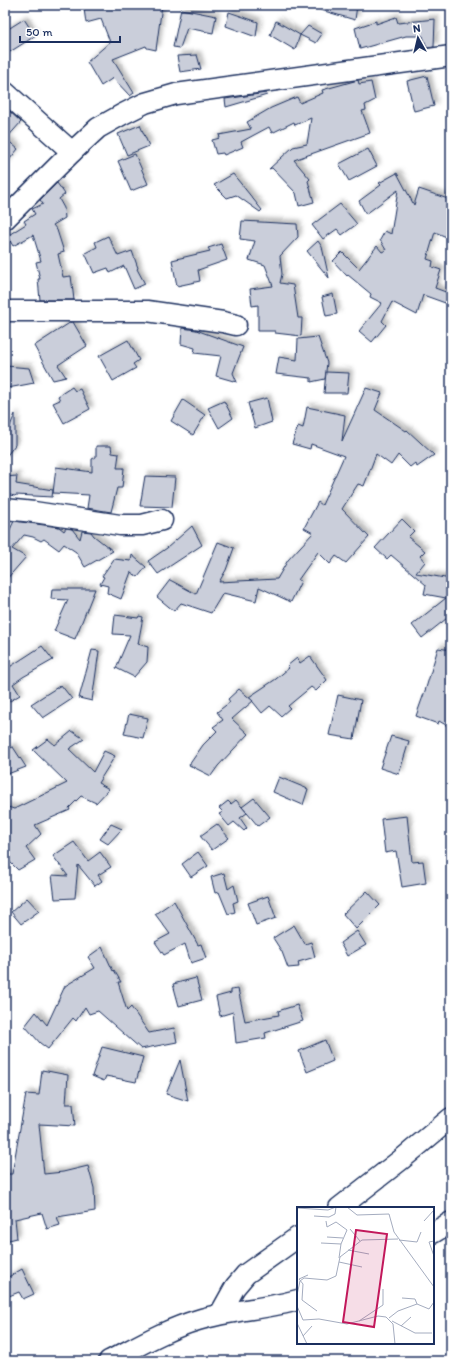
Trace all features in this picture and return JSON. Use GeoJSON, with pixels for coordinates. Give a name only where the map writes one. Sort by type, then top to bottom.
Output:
{"type":"FeatureCollection","features":[{"type":"Feature","properties":{"kind":"street"},"geometry":{"type":"LineString","coordinates":[[5,219],[98,128],[145,103],[176,94],[451,56]]}},
{"type":"Feature","properties":{"kind":"street"},"geometry":{"type":"LineString","coordinates":[[5,92],[72,152]]}},
{"type":"Feature","properties":{"kind":"street"},"geometry":{"type":"LineString","coordinates":[[5,311],[147,311],[236,325]]}},
{"type":"Feature","properties":{"kind":"street"},"geometry":{"type":"LineString","coordinates":[[5,509],[120,525],[142,525],[162,520]]}},
{"type":"Feature","properties":{"kind":"street"},"geometry":{"type":"LineString","coordinates":[[340,1207],[402,1159],[451,1118]]}},
{"type":"Feature","properties":{"kind":"street"},"geometry":{"type":"LineString","coordinates":[[434,1232],[451,1222]]}},
{"type":"Feature","properties":{"kind":"street"},"geometry":{"type":"LineString","coordinates":[[220,1314],[235,1287],[246,1274],[297,1238]]}},
{"type":"Feature","properties":{"kind":"street"},"geometry":{"type":"LineString","coordinates":[[109,1361],[176,1327],[220,1314],[276,1306],[297,1300]]}},
{"type":"Feature","properties":{"kind":"building"},"geometry":{"type":"Polygon","coordinates":[[[101,5],[162,5],[156,50],[147,48],[146,46],[113,59],[134,93],[130,96],[113,78],[101,86],[87,62],[110,42],[101,19],[86,23],[84,9],[101,5]]]}},
{"type":"Feature","properties":{"kind":"building"},"geometry":{"type":"Polygon","coordinates":[[[314,5],[357,5],[355,20],[314,8],[314,5]]]}},
{"type":"Feature","properties":{"kind":"building"},"geometry":{"type":"Polygon","coordinates":[[[181,9],[216,16],[213,33],[187,28],[180,48],[173,47],[181,9]]]}},
{"type":"Feature","properties":{"kind":"building"},"geometry":{"type":"Polygon","coordinates":[[[229,12],[258,22],[256,37],[226,26],[229,12]]]}},
{"type":"Feature","properties":{"kind":"building"},"geometry":{"type":"Polygon","coordinates":[[[396,17],[398,23],[435,19],[434,47],[427,48],[423,36],[406,36],[360,49],[355,28],[376,21],[376,24],[396,17]]]}},
{"type":"Feature","properties":{"kind":"building"},"geometry":{"type":"Polygon","coordinates":[[[24,19],[35,36],[5,55],[5,31],[24,19]]]}},
{"type":"Feature","properties":{"kind":"building"},"geometry":{"type":"Polygon","coordinates":[[[276,21],[300,35],[295,50],[270,35],[276,21]]]}},
{"type":"Feature","properties":{"kind":"building"},"geometry":{"type":"Polygon","coordinates":[[[308,26],[322,34],[316,43],[300,35],[308,26]]]}},
{"type":"Feature","properties":{"kind":"building"},"geometry":{"type":"Polygon","coordinates":[[[197,55],[201,69],[180,72],[177,56],[197,55]]]}},
{"type":"Feature","properties":{"kind":"building"},"geometry":{"type":"Polygon","coordinates":[[[427,76],[434,106],[414,111],[407,81],[427,76]]]}},
{"type":"Feature","properties":{"kind":"building"},"geometry":{"type":"Polygon","coordinates":[[[358,80],[359,84],[371,82],[375,100],[365,105],[366,110],[362,111],[370,133],[294,160],[310,179],[308,181],[314,202],[299,206],[296,193],[272,168],[269,169],[293,147],[307,144],[311,118],[295,125],[294,122],[272,133],[269,127],[241,142],[243,147],[224,155],[223,153],[216,154],[212,140],[220,138],[219,135],[251,129],[247,122],[271,108],[297,97],[300,103],[323,93],[322,90],[358,80]]]}},
{"type":"Feature","properties":{"kind":"building"},"geometry":{"type":"Polygon","coordinates":[[[266,93],[267,95],[226,107],[225,99],[266,93]]]}},
{"type":"Feature","properties":{"kind":"building"},"geometry":{"type":"Polygon","coordinates":[[[5,107],[21,122],[6,139],[18,149],[5,165],[5,107]]]}},
{"type":"Feature","properties":{"kind":"building"},"geometry":{"type":"Polygon","coordinates":[[[140,125],[149,146],[127,155],[118,134],[140,125]]]}},
{"type":"Feature","properties":{"kind":"building"},"geometry":{"type":"Polygon","coordinates":[[[368,149],[377,166],[349,181],[339,164],[368,149]]]}},
{"type":"Feature","properties":{"kind":"building"},"geometry":{"type":"Polygon","coordinates":[[[135,154],[148,184],[131,191],[118,161],[135,154]]]}},
{"type":"Feature","properties":{"kind":"building"},"geometry":{"type":"Polygon","coordinates":[[[397,173],[414,205],[419,189],[451,200],[451,239],[435,232],[427,259],[433,261],[432,267],[441,270],[435,288],[451,294],[451,296],[448,304],[423,295],[417,315],[392,302],[382,321],[386,325],[372,342],[359,331],[382,303],[370,297],[371,294],[348,275],[347,276],[333,261],[342,252],[359,269],[377,246],[382,252],[386,250],[380,240],[385,231],[391,234],[398,190],[366,214],[359,201],[381,185],[379,183],[397,173]]]}},
{"type":"Feature","properties":{"kind":"building"},"geometry":{"type":"Polygon","coordinates":[[[233,174],[262,210],[260,212],[236,195],[227,198],[214,185],[233,174]]]}},
{"type":"Feature","properties":{"kind":"building"},"geometry":{"type":"Polygon","coordinates":[[[57,183],[65,194],[59,199],[64,208],[65,218],[53,225],[57,230],[64,252],[58,254],[63,277],[71,276],[74,300],[40,300],[38,279],[40,279],[36,262],[41,261],[33,235],[13,246],[7,236],[26,224],[24,221],[35,214],[32,209],[43,204],[40,200],[57,183]]]}},
{"type":"Feature","properties":{"kind":"building"},"geometry":{"type":"Polygon","coordinates":[[[340,204],[357,224],[342,235],[337,229],[323,239],[312,225],[340,204]]]}},
{"type":"Feature","properties":{"kind":"building"},"geometry":{"type":"Polygon","coordinates":[[[242,221],[297,224],[298,237],[280,256],[282,274],[280,283],[293,285],[298,318],[302,318],[301,336],[275,333],[275,331],[258,331],[258,305],[252,306],[250,289],[273,286],[265,265],[249,260],[255,241],[240,239],[242,221]]]}},
{"type":"Feature","properties":{"kind":"building"},"geometry":{"type":"Polygon","coordinates":[[[108,236],[118,256],[132,251],[138,268],[137,269],[145,284],[134,289],[124,266],[110,273],[108,268],[94,273],[85,253],[97,247],[95,242],[108,236]]]}},
{"type":"Feature","properties":{"kind":"building"},"geometry":{"type":"Polygon","coordinates":[[[318,241],[322,247],[329,278],[307,251],[318,241]]]}},
{"type":"Feature","properties":{"kind":"building"},"geometry":{"type":"Polygon","coordinates":[[[221,244],[227,260],[198,270],[200,281],[177,286],[172,260],[210,251],[208,248],[221,244]]]}},
{"type":"Feature","properties":{"kind":"building"},"geometry":{"type":"Polygon","coordinates":[[[333,294],[337,314],[326,316],[322,297],[333,294]]]}},
{"type":"Feature","properties":{"kind":"building"},"geometry":{"type":"Polygon","coordinates":[[[73,322],[87,346],[58,365],[66,377],[53,380],[34,346],[73,322]]]}},
{"type":"Feature","properties":{"kind":"building"},"geometry":{"type":"Polygon","coordinates":[[[182,328],[196,330],[243,347],[233,373],[237,382],[216,376],[221,356],[194,353],[195,348],[181,344],[182,328]]]}},
{"type":"Feature","properties":{"kind":"building"},"geometry":{"type":"Polygon","coordinates":[[[318,337],[327,363],[325,379],[311,382],[311,378],[276,374],[279,357],[297,360],[298,339],[318,337]]]}},
{"type":"Feature","properties":{"kind":"building"},"geometry":{"type":"Polygon","coordinates":[[[128,340],[139,360],[133,364],[136,368],[113,381],[99,356],[128,340]]]}},
{"type":"Feature","properties":{"kind":"building"},"geometry":{"type":"Polygon","coordinates":[[[6,366],[29,368],[34,383],[8,388],[6,366]]]}},
{"type":"Feature","properties":{"kind":"building"},"geometry":{"type":"Polygon","coordinates":[[[326,372],[349,373],[347,393],[324,393],[326,372]]]}},
{"type":"Feature","properties":{"kind":"building"},"geometry":{"type":"Polygon","coordinates":[[[72,387],[75,391],[80,389],[90,409],[64,423],[53,403],[60,400],[58,396],[72,387]]]}},
{"type":"Feature","properties":{"kind":"building"},"geometry":{"type":"Polygon","coordinates":[[[366,388],[382,393],[375,410],[406,431],[407,430],[434,455],[417,467],[415,463],[410,467],[398,455],[391,465],[376,454],[364,486],[358,484],[342,509],[369,537],[346,563],[336,556],[330,564],[318,552],[298,580],[301,581],[291,602],[259,587],[256,601],[223,593],[211,613],[181,603],[174,611],[157,597],[170,580],[196,594],[218,542],[234,548],[226,570],[219,582],[277,579],[288,560],[313,533],[304,528],[318,502],[322,505],[344,456],[311,444],[310,449],[292,444],[298,426],[303,428],[307,407],[345,415],[342,441],[366,388]]]}},
{"type":"Feature","properties":{"kind":"building"},"geometry":{"type":"Polygon","coordinates":[[[267,398],[272,422],[255,428],[248,403],[267,398]]]}},
{"type":"Feature","properties":{"kind":"building"},"geometry":{"type":"Polygon","coordinates":[[[183,400],[205,415],[193,435],[171,421],[183,400]]]}},
{"type":"Feature","properties":{"kind":"building"},"geometry":{"type":"Polygon","coordinates":[[[224,401],[233,418],[219,428],[208,408],[224,401]]]}},
{"type":"Feature","properties":{"kind":"building"},"geometry":{"type":"Polygon","coordinates":[[[15,414],[15,445],[5,458],[5,438],[15,414]]]}},
{"type":"Feature","properties":{"kind":"building"},"geometry":{"type":"Polygon","coordinates":[[[96,446],[111,446],[112,453],[119,454],[117,468],[124,468],[122,488],[117,488],[111,512],[87,508],[89,495],[53,493],[56,467],[92,472],[92,459],[96,457],[96,446]]]}},
{"type":"Feature","properties":{"kind":"building"},"geometry":{"type":"Polygon","coordinates":[[[17,476],[16,484],[53,490],[52,497],[15,496],[5,494],[5,477],[17,476]]]}},
{"type":"Feature","properties":{"kind":"building"},"geometry":{"type":"Polygon","coordinates":[[[145,476],[175,477],[172,507],[140,506],[145,476]]]}},
{"type":"Feature","properties":{"kind":"building"},"geometry":{"type":"Polygon","coordinates":[[[402,519],[414,531],[408,537],[425,551],[420,556],[425,562],[416,573],[451,579],[451,615],[422,638],[412,625],[446,598],[424,594],[426,585],[391,555],[387,559],[375,548],[402,519]]]}},
{"type":"Feature","properties":{"kind":"building"},"geometry":{"type":"Polygon","coordinates":[[[14,521],[59,527],[64,531],[66,528],[72,529],[80,539],[82,531],[91,532],[113,551],[85,567],[76,552],[64,544],[59,550],[44,539],[41,541],[24,535],[12,549],[26,557],[5,581],[5,540],[14,521]]]}},
{"type":"Feature","properties":{"kind":"building"},"geometry":{"type":"Polygon","coordinates":[[[192,526],[202,545],[158,574],[148,561],[167,548],[192,526]]]}},
{"type":"Feature","properties":{"kind":"building"},"geometry":{"type":"Polygon","coordinates":[[[132,555],[146,567],[138,577],[131,572],[121,599],[107,593],[108,586],[100,584],[104,577],[102,576],[114,559],[131,561],[132,555]]]}},
{"type":"Feature","properties":{"kind":"building"},"geometry":{"type":"Polygon","coordinates":[[[52,589],[95,589],[75,639],[54,631],[68,600],[51,599],[52,589]]]}},
{"type":"Feature","properties":{"kind":"building"},"geometry":{"type":"Polygon","coordinates":[[[115,615],[138,618],[139,616],[143,617],[138,644],[148,647],[147,662],[134,677],[116,668],[130,635],[113,634],[115,615]]]}},
{"type":"Feature","properties":{"kind":"building"},"geometry":{"type":"Polygon","coordinates":[[[42,646],[53,660],[13,684],[20,695],[5,704],[5,670],[42,646]]]}},
{"type":"Feature","properties":{"kind":"building"},"geometry":{"type":"Polygon","coordinates":[[[438,648],[451,650],[451,728],[439,721],[438,724],[416,716],[438,648]]]}},
{"type":"Feature","properties":{"kind":"building"},"geometry":{"type":"Polygon","coordinates":[[[92,650],[99,651],[92,701],[79,698],[92,650]]]}},
{"type":"Feature","properties":{"kind":"building"},"geometry":{"type":"Polygon","coordinates":[[[310,656],[327,680],[316,691],[311,687],[288,706],[290,708],[281,716],[270,706],[262,713],[249,697],[276,679],[289,668],[287,666],[297,658],[300,663],[310,656]]]}},
{"type":"Feature","properties":{"kind":"building"},"geometry":{"type":"Polygon","coordinates":[[[61,685],[72,699],[43,718],[31,704],[61,685]]]}},
{"type":"Feature","properties":{"kind":"building"},"geometry":{"type":"Polygon","coordinates":[[[239,689],[253,701],[232,719],[248,734],[218,766],[211,776],[189,765],[203,745],[217,731],[213,727],[223,720],[217,712],[230,702],[228,699],[239,689]]]}},
{"type":"Feature","properties":{"kind":"building"},"geometry":{"type":"Polygon","coordinates":[[[338,695],[361,700],[354,739],[329,735],[338,695]]]}},
{"type":"Feature","properties":{"kind":"building"},"geometry":{"type":"Polygon","coordinates":[[[129,714],[148,718],[143,738],[124,734],[129,714]]]}},
{"type":"Feature","properties":{"kind":"building"},"geometry":{"type":"Polygon","coordinates":[[[72,731],[84,739],[69,749],[93,772],[104,751],[115,756],[98,783],[109,789],[96,803],[81,796],[69,808],[70,810],[35,825],[41,834],[26,848],[35,860],[18,870],[5,857],[5,806],[14,809],[67,783],[33,750],[48,739],[55,745],[72,731]]]}},
{"type":"Feature","properties":{"kind":"building"},"geometry":{"type":"Polygon","coordinates":[[[391,736],[409,741],[399,774],[380,768],[391,736]]]}},
{"type":"Feature","properties":{"kind":"building"},"geometry":{"type":"Polygon","coordinates":[[[13,747],[26,767],[5,775],[5,750],[13,747]]]}},
{"type":"Feature","properties":{"kind":"building"},"geometry":{"type":"Polygon","coordinates":[[[279,777],[308,789],[303,805],[273,792],[279,777]]]}},
{"type":"Feature","properties":{"kind":"building"},"geometry":{"type":"Polygon","coordinates":[[[254,798],[270,817],[258,826],[242,807],[254,798]]]}},
{"type":"Feature","properties":{"kind":"building"},"geometry":{"type":"Polygon","coordinates":[[[236,800],[247,813],[240,818],[247,828],[244,831],[234,822],[229,826],[219,814],[223,812],[219,808],[228,801],[231,804],[236,800]]]}},
{"type":"Feature","properties":{"kind":"building"},"geometry":{"type":"Polygon","coordinates":[[[407,816],[412,862],[423,861],[426,883],[402,887],[396,851],[385,853],[381,819],[407,816]]]}},
{"type":"Feature","properties":{"kind":"building"},"geometry":{"type":"Polygon","coordinates":[[[111,824],[122,829],[108,844],[100,839],[111,824]]]}},
{"type":"Feature","properties":{"kind":"building"},"geometry":{"type":"Polygon","coordinates":[[[217,824],[229,838],[212,850],[200,836],[217,824]]]}},
{"type":"Feature","properties":{"kind":"building"},"geometry":{"type":"Polygon","coordinates":[[[74,842],[88,861],[100,852],[111,867],[98,875],[102,881],[95,886],[78,865],[75,898],[55,899],[52,875],[68,876],[53,856],[74,842]]]}},
{"type":"Feature","properties":{"kind":"building"},"geometry":{"type":"Polygon","coordinates":[[[198,852],[208,866],[191,877],[182,864],[198,852]]]}},
{"type":"Feature","properties":{"kind":"building"},"geometry":{"type":"Polygon","coordinates":[[[224,873],[228,889],[234,885],[238,901],[233,903],[235,912],[228,914],[219,892],[215,893],[211,877],[224,873]]]}},
{"type":"Feature","properties":{"kind":"building"},"geometry":{"type":"Polygon","coordinates":[[[367,891],[380,905],[356,929],[343,914],[367,891]]]}},
{"type":"Feature","properties":{"kind":"building"},"geometry":{"type":"Polygon","coordinates":[[[268,896],[276,918],[256,925],[248,903],[268,896]]]}},
{"type":"Feature","properties":{"kind":"building"},"geometry":{"type":"Polygon","coordinates":[[[27,898],[39,911],[21,924],[11,912],[27,898]]]}},
{"type":"Feature","properties":{"kind":"building"},"geometry":{"type":"Polygon","coordinates":[[[174,901],[198,945],[201,944],[206,958],[191,963],[185,944],[164,955],[155,942],[170,934],[155,914],[174,901]]]}},
{"type":"Feature","properties":{"kind":"building"},"geometry":{"type":"Polygon","coordinates":[[[294,925],[305,944],[311,942],[315,957],[298,962],[299,967],[288,968],[282,952],[273,938],[294,925]]]}},
{"type":"Feature","properties":{"kind":"building"},"geometry":{"type":"Polygon","coordinates":[[[357,931],[366,945],[347,956],[340,943],[357,931]]]}},
{"type":"Feature","properties":{"kind":"building"},"geometry":{"type":"Polygon","coordinates":[[[102,947],[113,971],[114,970],[121,982],[118,982],[127,1011],[131,1007],[149,1033],[174,1028],[177,1042],[141,1049],[98,1011],[89,1014],[85,1007],[76,1021],[73,1018],[48,1049],[40,1043],[25,1026],[36,1012],[47,1025],[65,986],[95,968],[88,957],[102,947]]]}},
{"type":"Feature","properties":{"kind":"building"},"geometry":{"type":"Polygon","coordinates":[[[196,978],[202,1000],[179,1006],[173,984],[196,978]]]}},
{"type":"Feature","properties":{"kind":"building"},"geometry":{"type":"Polygon","coordinates":[[[238,989],[245,1021],[279,1015],[278,1011],[297,1005],[303,1021],[265,1033],[266,1038],[236,1043],[233,1012],[220,1016],[216,997],[231,993],[231,990],[238,989]]]}},
{"type":"Feature","properties":{"kind":"building"},"geometry":{"type":"Polygon","coordinates":[[[325,1040],[333,1061],[307,1072],[299,1051],[325,1040]]]}},
{"type":"Feature","properties":{"kind":"building"},"geometry":{"type":"Polygon","coordinates":[[[102,1047],[143,1057],[136,1082],[106,1076],[104,1081],[92,1076],[102,1047]]]}},
{"type":"Feature","properties":{"kind":"building"},"geometry":{"type":"Polygon","coordinates":[[[180,1060],[188,1101],[166,1094],[180,1060]]]}},
{"type":"Feature","properties":{"kind":"building"},"geometry":{"type":"Polygon","coordinates":[[[42,1070],[68,1075],[66,1104],[73,1104],[75,1126],[39,1124],[44,1174],[63,1172],[88,1166],[94,1188],[95,1211],[57,1217],[60,1225],[47,1229],[42,1213],[15,1219],[17,1238],[5,1241],[5,1174],[12,1174],[26,1094],[39,1095],[42,1070]]]}},
{"type":"Feature","properties":{"kind":"building"},"geometry":{"type":"Polygon","coordinates":[[[22,1269],[34,1294],[23,1299],[19,1292],[9,1296],[5,1289],[5,1279],[22,1269]]]}}]}
